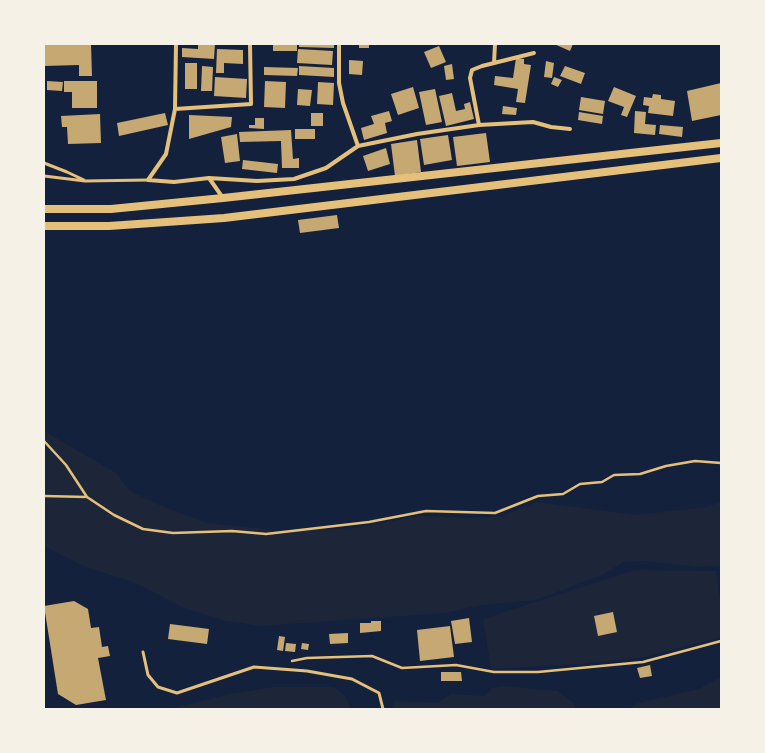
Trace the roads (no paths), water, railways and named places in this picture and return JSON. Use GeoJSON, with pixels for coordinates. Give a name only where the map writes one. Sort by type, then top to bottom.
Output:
{"type":"FeatureCollection","features":[{"type":"Feature","properties":{"kind":"main road"},"geometry":{"type":"LineString","coordinates":[[44,209],[111,209],[721,143]]}},
{"type":"Feature","properties":{"kind":"main road"},"geometry":{"type":"LineString","coordinates":[[44,226],[109,226],[224,218],[721,158]]}},
{"type":"Feature","properties":{"kind":"street"},"geometry":{"type":"LineString","coordinates":[[148,180],[166,154],[175,109],[176,44]]}},
{"type":"Feature","properties":{"kind":"street"},"geometry":{"type":"LineString","coordinates":[[175,109],[251,104],[250,44]]}},
{"type":"Feature","properties":{"kind":"street"},"geometry":{"type":"LineString","coordinates":[[338,44],[339,82],[358,146]]}},
{"type":"Feature","properties":{"kind":"street"},"geometry":{"type":"LineString","coordinates":[[494,63],[495,44]]}},
{"type":"Feature","properties":{"kind":"street"},"geometry":{"type":"LineString","coordinates":[[479,125],[470,78],[472,70],[534,53]]}},
{"type":"Feature","properties":{"kind":"street"},"geometry":{"type":"LineString","coordinates":[[148,180],[174,182],[209,178],[257,181],[294,179],[326,168],[358,146],[417,134],[479,125],[534,122],[551,127],[570,129]]}},
{"type":"Feature","properties":{"kind":"street"},"geometry":{"type":"LineString","coordinates":[[209,178],[223,198]]}},
{"type":"Feature","properties":{"kind":"lane"},"geometry":{"type":"LineString","coordinates":[[44,164],[67,172],[85,181]]}},
{"type":"Feature","properties":{"kind":"lane"},"geometry":{"type":"LineString","coordinates":[[44,176],[85,181],[148,180]]}},
{"type":"Feature","properties":{"kind":"lane"},"geometry":{"type":"LineString","coordinates":[[143,652],[148,675],[158,687],[177,693],[254,667],[300,670],[352,679],[379,693],[383,709]]}}]}
